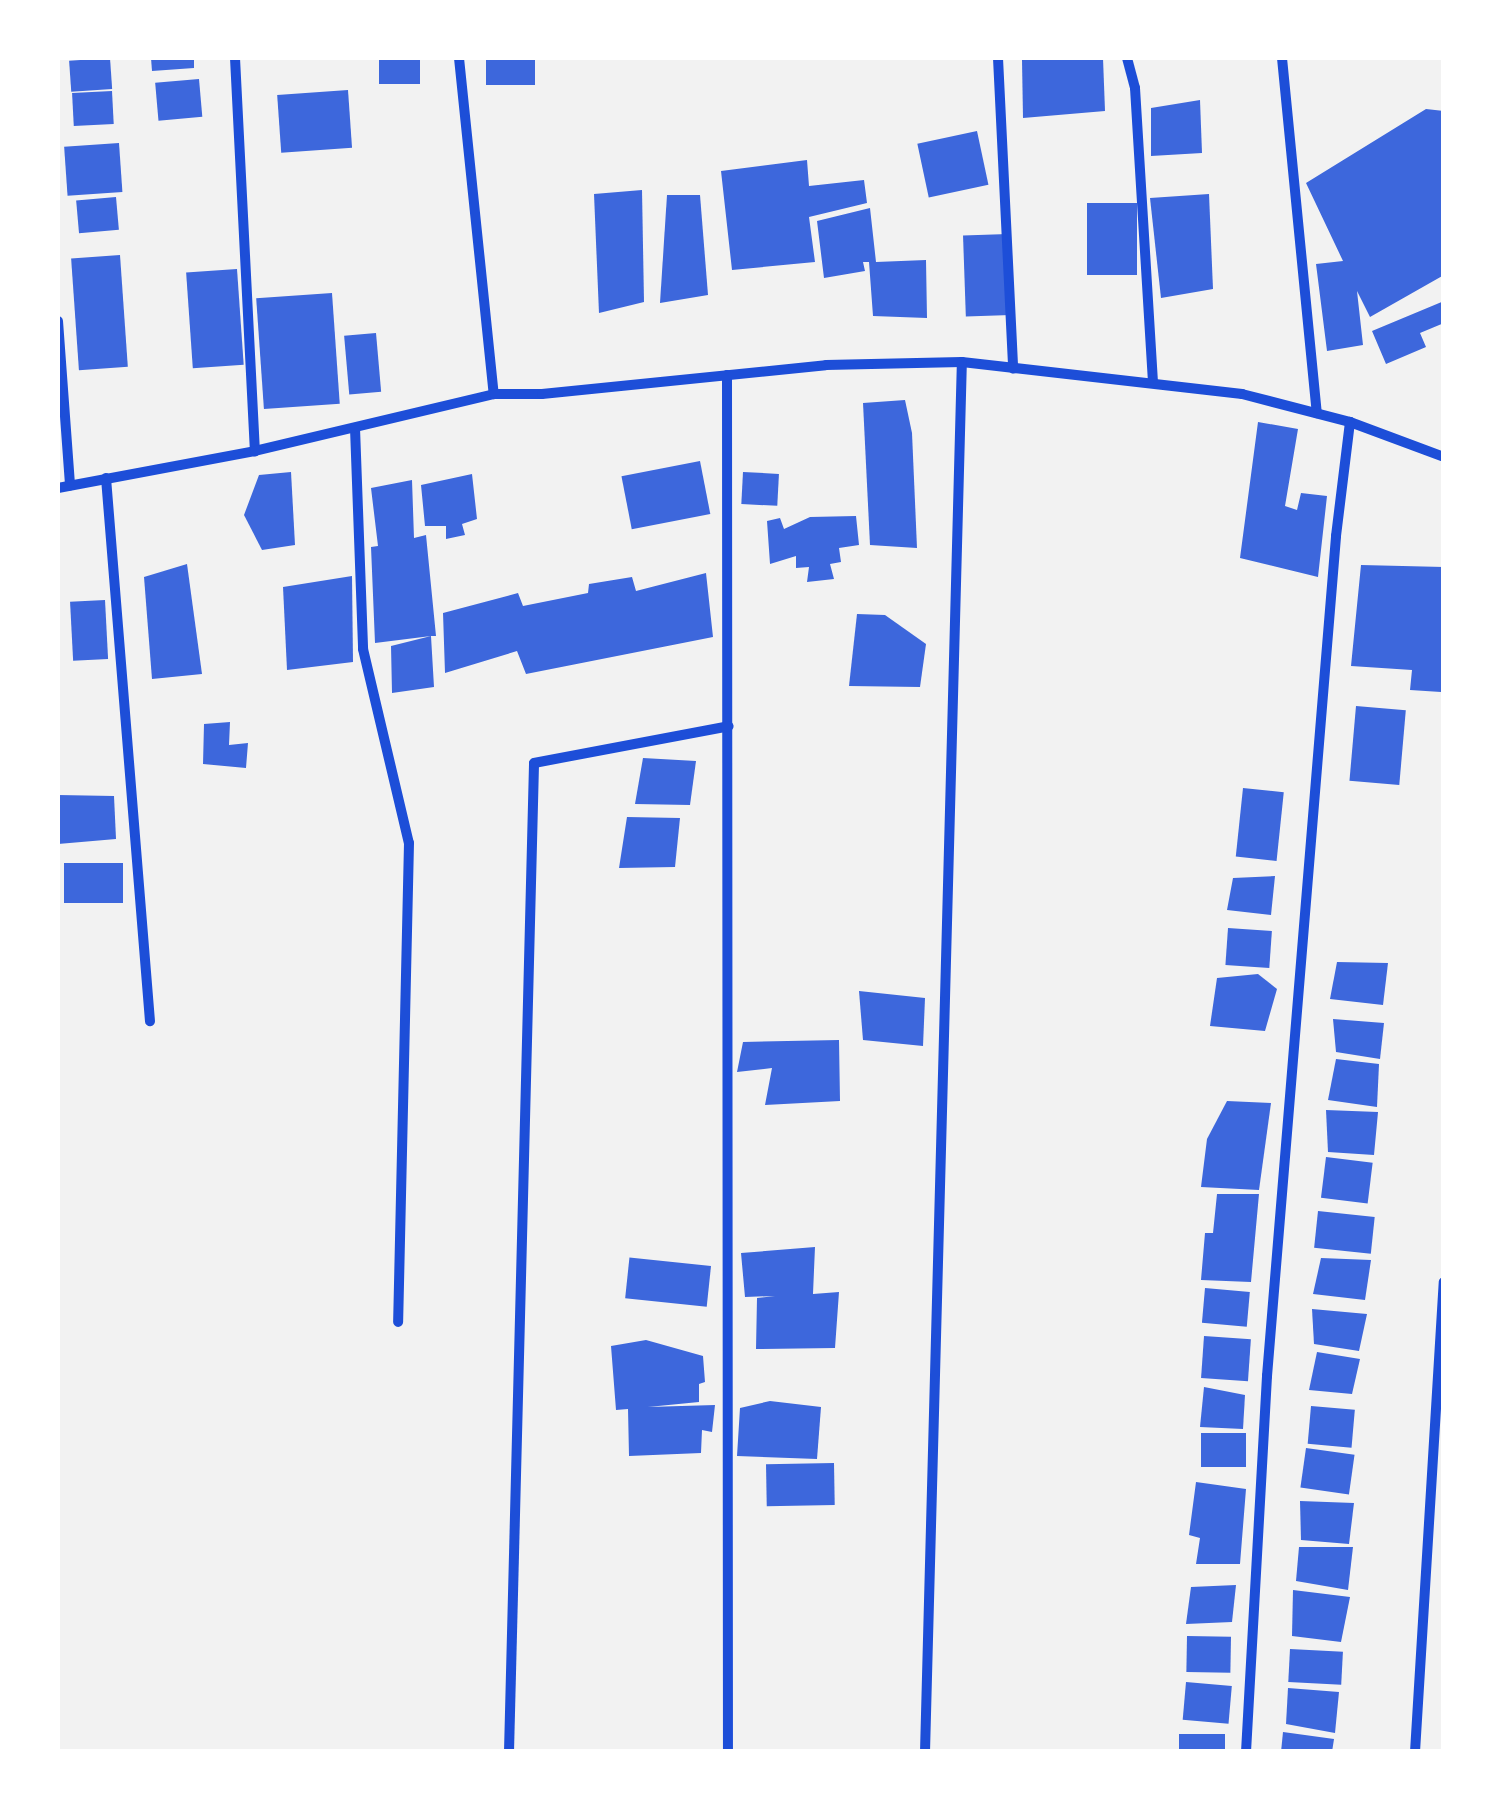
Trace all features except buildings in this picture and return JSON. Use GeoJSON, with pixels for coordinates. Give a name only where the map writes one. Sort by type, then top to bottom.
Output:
{"type":"FeatureCollection","features":[{"type":"Feature","properties":{"kind":"street"},"geometry":{"type":"LineString","coordinates":[[235,58],[255,451]]}},
{"type":"Feature","properties":{"kind":"street"},"geometry":{"type":"LineString","coordinates":[[458,58],[494,394]]}},
{"type":"Feature","properties":{"kind":"street"},"geometry":{"type":"LineString","coordinates":[[998,58],[1014,369]]}},
{"type":"Feature","properties":{"kind":"street"},"geometry":{"type":"LineString","coordinates":[[1126,58],[1135,88],[1153,382]]}},
{"type":"Feature","properties":{"kind":"street"},"geometry":{"type":"LineString","coordinates":[[1282,58],[1317,412]]}},
{"type":"Feature","properties":{"kind":"street"},"geometry":{"type":"LineString","coordinates":[[58,322],[70,486]]}},
{"type":"Feature","properties":{"kind":"street"},"geometry":{"type":"LineString","coordinates":[[925,1752],[962,362]]}},
{"type":"Feature","properties":{"kind":"street"},"geometry":{"type":"LineString","coordinates":[[58,488],[255,451],[494,394],[542,394],[826,365],[962,362],[1242,394],[1350,422],[1444,457]]}},
{"type":"Feature","properties":{"kind":"street"},"geometry":{"type":"LineString","coordinates":[[726,375],[724,1216],[728,1752]]}},
{"type":"Feature","properties":{"kind":"street"},"geometry":{"type":"LineString","coordinates":[[1246,1752],[1267,1376],[1336,536],[1350,422]]}},
{"type":"Feature","properties":{"kind":"street"},"geometry":{"type":"LineString","coordinates":[[355,428],[363,649],[409,844],[398,1322]]}},
{"type":"Feature","properties":{"kind":"street"},"geometry":{"type":"LineString","coordinates":[[106,478],[150,1021]]}},
{"type":"Feature","properties":{"kind":"street"},"geometry":{"type":"LineString","coordinates":[[510,1752],[534,763],[728,726]]}},
{"type":"Feature","properties":{"kind":"street"},"geometry":{"type":"LineString","coordinates":[[1415,1752],[1444,1282]]}}]}
